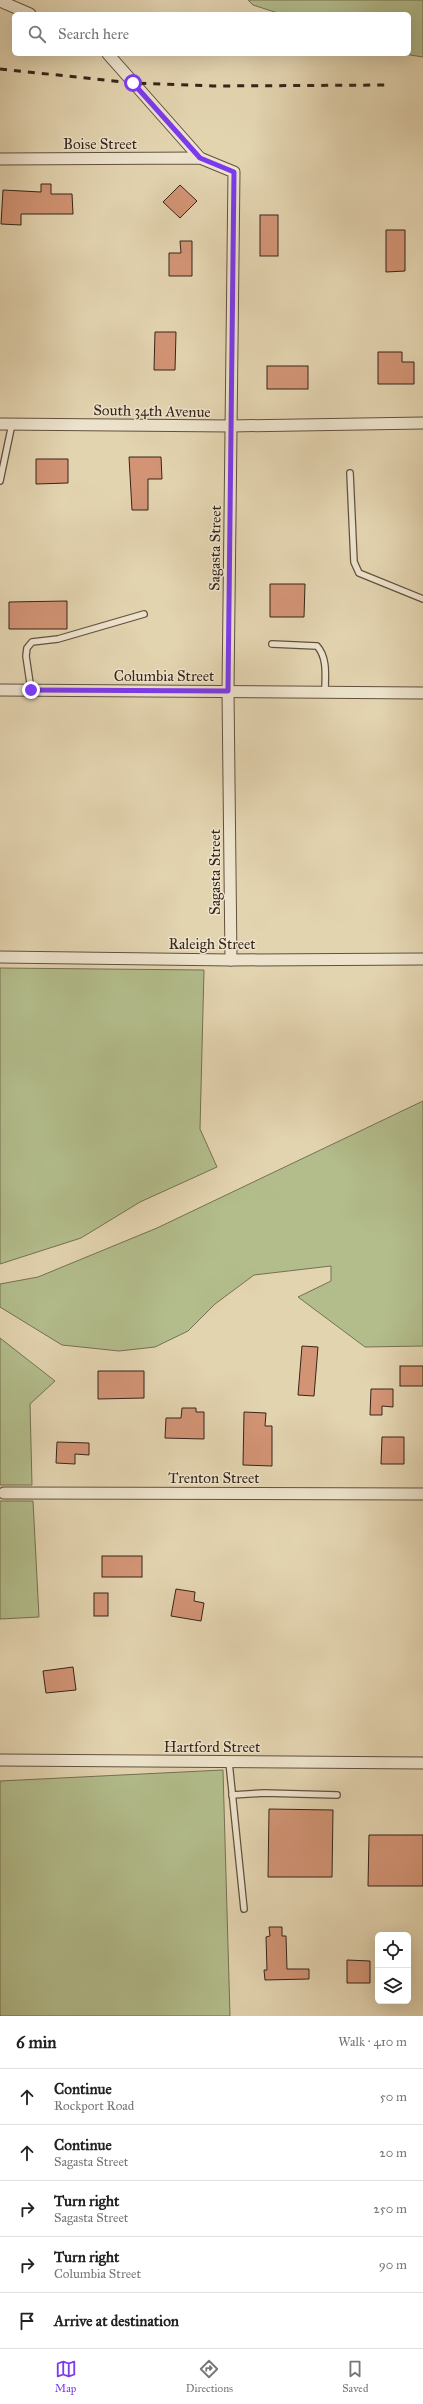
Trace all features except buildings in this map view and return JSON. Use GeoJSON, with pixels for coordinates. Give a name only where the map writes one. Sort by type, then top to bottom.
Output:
{"type":"FeatureCollection","features":[{"type":"Feature","properties":{"kind":"street"},"geometry":{"type":"LineString","coordinates":[[0,1],[25,12]]}},
{"type":"Feature","properties":{"kind":"street"},"geometry":{"type":"LineString","coordinates":[[110,56],[200,158]]}},
{"type":"Feature","properties":{"kind":"street","name":"Boise Street"},"geometry":{"type":"LineString","coordinates":[[0,159],[200,158]]}},
{"type":"Feature","properties":{"kind":"street","name":"Sagasta Street"},"geometry":{"type":"LineString","coordinates":[[200,158],[234,172],[228,691],[231,960]]}},
{"type":"Feature","properties":{"kind":"street","name":"South 34th Avenue"},"geometry":{"type":"LineString","coordinates":[[0,424],[231,426],[423,423]]}},
{"type":"Feature","properties":{"kind":"street","name":"Columbia Street"},"geometry":{"type":"LineString","coordinates":[[0,690],[423,693]]}},
{"type":"Feature","properties":{"kind":"street","name":"Raleigh Street"},"geometry":{"type":"LineString","coordinates":[[0,957],[231,960],[423,959]]}},
{"type":"Feature","properties":{"kind":"street","name":"Trenton Street"},"geometry":{"type":"LineString","coordinates":[[4,1493],[423,1494]]}},
{"type":"Feature","properties":{"kind":"street","name":"Hartford Street"},"geometry":{"type":"LineString","coordinates":[[0,1760],[423,1763]]}},
{"type":"Feature","properties":{"kind":"lane"},"geometry":{"type":"LineString","coordinates":[[0,481],[12,424]]}},
{"type":"Feature","properties":{"kind":"lane"},"geometry":{"type":"LineString","coordinates":[[350,473],[354,562],[359,573],[423,599]]}},
{"type":"Feature","properties":{"kind":"lane"},"geometry":{"type":"LineString","coordinates":[[31,690],[26,656],[27,648],[32,642],[58,639],[144,614]]}},
{"type":"Feature","properties":{"kind":"lane"},"geometry":{"type":"LineString","coordinates":[[272,644],[317,646],[322,652],[325,669],[325,692]]}},
{"type":"Feature","properties":{"kind":"lane"},"geometry":{"type":"LineString","coordinates":[[229,1762],[244,1909]]}},
{"type":"Feature","properties":{"kind":"lane"},"geometry":{"type":"LineString","coordinates":[[232,1796],[264,1793],[337,1795]]}},
{"type":"Feature","properties":{"kind":"green space"},"geometry":{"type":"Polygon","coordinates":[[[248,0],[423,0],[423,57],[411,55],[411,12],[275,12],[253,5],[248,0]]]}},
{"type":"Feature","properties":{"kind":"green space"},"geometry":{"type":"Polygon","coordinates":[[[0,968],[204,970],[200,1129],[217,1167],[140,1202],[81,1238],[0,1264],[0,968]]]}},
{"type":"Feature","properties":{"kind":"green space"},"geometry":{"type":"Polygon","coordinates":[[[423,1101],[423,1346],[365,1347],[298,1297],[331,1281],[331,1266],[254,1275],[215,1304],[188,1331],[155,1347],[119,1351],[62,1345],[0,1307],[0,1284],[38,1277],[157,1228],[423,1101]]]}},
{"type":"Feature","properties":{"kind":"green space"},"geometry":{"type":"Polygon","coordinates":[[[0,1338],[55,1381],[30,1404],[32,1485],[0,1485],[0,1338]]]}},
{"type":"Feature","properties":{"kind":"green space"},"geometry":{"type":"Polygon","coordinates":[[[0,1501],[33,1501],[39,1617],[0,1619],[0,1501]]]}},
{"type":"Feature","properties":{"kind":"green space"},"geometry":{"type":"Polygon","coordinates":[[[223,1770],[230,2016],[0,2016],[0,1781],[223,1770]]]}},
{"type":"Feature","properties":{"kind":"railway"},"geometry":{"type":"LineString","coordinates":[[0,69],[133,83],[213,86],[390,85]]}},
{"type":"Feature","properties":{"kind":"route"},"geometry":{"type":"LineString","coordinates":[[31,690],[228,691],[234,172],[200,158],[133,83]]}}]}
